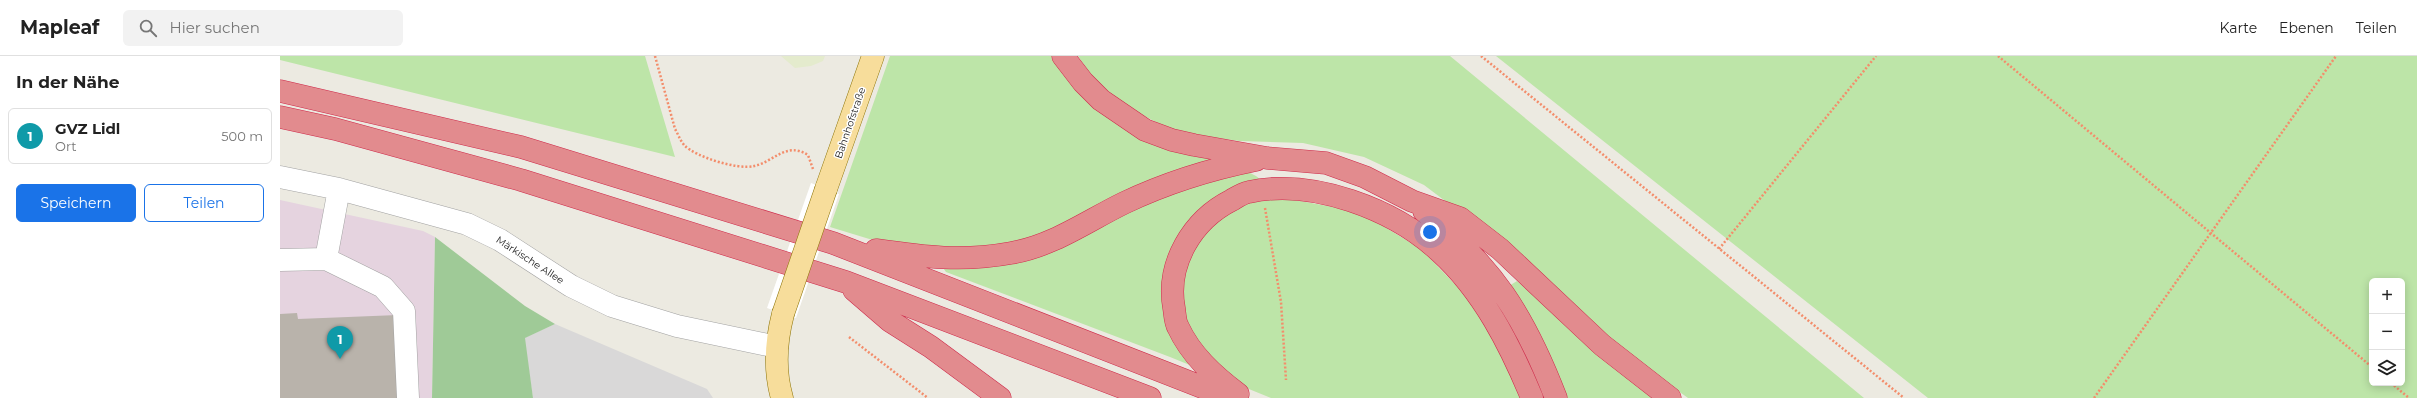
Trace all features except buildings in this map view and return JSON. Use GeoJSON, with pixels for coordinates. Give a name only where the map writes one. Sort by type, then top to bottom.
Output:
{"type":"FeatureCollection","features":[{"type":"Feature","properties":{"kind":"highway"},"geometry":{"type":"LineString","coordinates":[[1063,56],[1083,82],[1101,100],[1145,130],[1172,140],[1267,158],[1326,163],[1365,177],[1412,201],[1460,218],[1500,249],[1602,345],[1670,398]]}},
{"type":"Feature","properties":{"kind":"highway"},"geometry":{"type":"LineString","coordinates":[[280,90],[521,147],[833,243],[1230,398]]}},
{"type":"Feature","properties":{"kind":"highway"},"geometry":{"type":"LineString","coordinates":[[280,118],[335,129],[521,180],[846,282],[1150,398]]}},
{"type":"Feature","properties":{"kind":"highway"},"geometry":{"type":"LineString","coordinates":[[833,243],[924,258],[965,259],[1012,253],[1064,235],[1125,203],[1192,175],[1267,158]]}},
{"type":"Feature","properties":{"kind":"highway"},"geometry":{"type":"LineString","coordinates":[[1243,398],[1216,377],[1193,353],[1177,326],[1171,291],[1180,252],[1198,224],[1220,206],[1248,192],[1281,189],[1318,192],[1360,204],[1404,224],[1440,252],[1472,286],[1494,320],[1514,356],[1532,398]]}},
{"type":"Feature","properties":{"kind":"highway"},"geometry":{"type":"LineString","coordinates":[[1412,201],[1451,233],[1491,276],[1515,309],[1538,351],[1556,398]]}},
{"type":"Feature","properties":{"kind":"highway"},"geometry":{"type":"LineString","coordinates":[[846,282],[890,321],[931,347],[1000,398]]}},
{"type":"Feature","properties":{"kind":"main road","name":"Bahnhofstraße"},"geometry":{"type":"LineString","coordinates":[[782,398],[778,375],[777,347],[783,314],[820,181],[873,56]]}},
{"type":"Feature","properties":{"kind":"street","name":"Märkische Allee"},"geometry":{"type":"LineString","coordinates":[[280,177],[339,189],[442,216],[484,231],[570,286],[612,306],[677,326],[777,347]]}},
{"type":"Feature","properties":{"kind":"street"},"geometry":{"type":"LineString","coordinates":[[326,258],[339,189]]}},
{"type":"Feature","properties":{"kind":"street"},"geometry":{"type":"LineString","coordinates":[[280,260],[326,258],[383,288],[404,311],[408,398]]}},
{"type":"Feature","properties":{"kind":"path"},"geometry":{"type":"LineString","coordinates":[[655,56],[677,134],[690,150],[709,159],[749,167],[761,164],[782,152],[795,150],[808,155],[820,181]]}},
{"type":"Feature","properties":{"kind":"path"},"geometry":{"type":"LineString","coordinates":[[1481,56],[1904,398]]}},
{"type":"Feature","properties":{"kind":"path"},"geometry":{"type":"LineString","coordinates":[[1720,249],[1876,56]]}},
{"type":"Feature","properties":{"kind":"path"},"geometry":{"type":"LineString","coordinates":[[1998,56],[2211,231],[2369,364]]}},
{"type":"Feature","properties":{"kind":"path"},"geometry":{"type":"LineString","coordinates":[[2094,398],[2336,56]]}},
{"type":"Feature","properties":{"kind":"path"},"geometry":{"type":"LineString","coordinates":[[1262,191],[1280,302],[1286,380]]}},
{"type":"Feature","properties":{"kind":"path"},"geometry":{"type":"LineString","coordinates":[[849,337],[928,398]]}},
{"type":"Feature","properties":{"kind":"path"},"geometry":{"type":"LineString","coordinates":[[2395,386],[2409,398]]}},
{"type":"Feature","properties":{"kind":"shaded area"},"geometry":{"type":"Polygon","coordinates":[[[280,200],[423,231],[435,237],[432,398],[280,398],[280,200]]]}},
{"type":"Feature","properties":{"kind":"shaded area"},"geometry":{"type":"Polygon","coordinates":[[[555,324],[707,389],[713,398],[533,398],[524,338],[555,324]]]}},
{"type":"Feature","properties":{"kind":"green space"},"geometry":{"type":"Polygon","coordinates":[[[280,56],[645,56],[675,157],[280,60],[280,56]]]}},
{"type":"Feature","properties":{"kind":"green space"},"geometry":{"type":"Polygon","coordinates":[[[781,56],[825,56],[823,61],[811,66],[795,68],[781,56]]]}},
{"type":"Feature","properties":{"kind":"green space"},"geometry":{"type":"Polygon","coordinates":[[[890,56],[1053,56],[1070,81],[1256,176],[1284,198],[1360,212],[1421,249],[1476,306],[1517,281],[1608,360],[1661,398],[1271,398],[1170,357],[946,272],[931,251],[889,245],[830,227],[890,56]]]}},
{"type":"Feature","properties":{"kind":"green space"},"geometry":{"type":"Polygon","coordinates":[[[1078,56],[1450,56],[1864,398],[1688,398],[1616,346],[1485,231],[1424,185],[1364,157],[1303,143],[1240,141],[1177,133],[1125,106],[1093,78],[1078,56]]]}},
{"type":"Feature","properties":{"kind":"green space"},"geometry":{"type":"Polygon","coordinates":[[[1496,56],[2417,56],[2417,398],[1928,398],[1496,56]]]}},
{"type":"Feature","properties":{"kind":"green space"},"geometry":{"type":"Polygon","coordinates":[[[435,237],[525,306],[555,324],[525,338],[533,398],[432,398],[435,237]]]}},
{"type":"Feature","properties":{"kind":"pier"},"geometry":{"type":"Polygon","coordinates":[[[811,183],[839,194],[796,318],[767,308],[811,183]]]}},
{"type":"Feature","properties":{"kind":"place","name":"GVZ Lidl"},"geometry":{"type":"Point","coordinates":[340,359]}}]}
